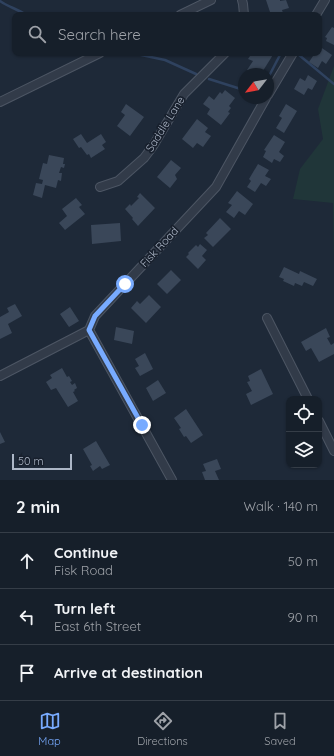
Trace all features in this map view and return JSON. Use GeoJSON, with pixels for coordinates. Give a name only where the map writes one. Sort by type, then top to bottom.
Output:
{"type":"FeatureCollection","features":[{"type":"Feature","properties":{"kind":"street"},"geometry":{"type":"LineString","coordinates":[[186,12],[212,0]]}},
{"type":"Feature","properties":{"kind":"street"},"geometry":{"type":"LineString","coordinates":[[242,0],[244,12]]}},
{"type":"Feature","properties":{"kind":"street"},"geometry":{"type":"LineString","coordinates":[[318,12],[325,0]]}},
{"type":"Feature","properties":{"kind":"street"},"geometry":{"type":"LineString","coordinates":[[0,102],[94,56]]}},
{"type":"Feature","properties":{"kind":"street","name":"Saddle Lane"},"geometry":{"type":"LineString","coordinates":[[100,187],[118,181],[144,158],[153,146],[184,94],[222,56]]}},
{"type":"Feature","properties":{"kind":"street"},"geometry":{"type":"LineString","coordinates":[[274,85],[291,56]]}},
{"type":"Feature","properties":{"kind":"street","name":"Fisk Road"},"geometry":{"type":"LineString","coordinates":[[89,330],[95,316],[216,187],[263,104]]}},
{"type":"Feature","properties":{"kind":"street"},"geometry":{"type":"LineString","coordinates":[[267,318],[306,396]]}},
{"type":"Feature","properties":{"kind":"street"},"geometry":{"type":"LineString","coordinates":[[0,376],[89,330],[172,480]]}},
{"type":"Feature","properties":{"kind":"street"},"geometry":{"type":"LineString","coordinates":[[322,427],[334,451]]}},
{"type":"Feature","properties":{"kind":"green space"},"geometry":{"type":"Polygon","coordinates":[[[334,66],[334,261],[333,203],[293,199],[300,169],[323,139],[318,109],[334,66]]]}},
{"type":"Feature","properties":{"kind":"building"},"geometry":{"type":"Polygon","coordinates":[[[266,0],[286,0],[289,8],[282,10],[283,12],[270,12],[266,0]]]}},
{"type":"Feature","properties":{"kind":"building"},"geometry":{"type":"Polygon","coordinates":[[[332,27],[334,28],[334,45],[326,41],[327,38],[325,37],[332,27]]]}},
{"type":"Feature","properties":{"kind":"building"},"geometry":{"type":"Polygon","coordinates":[[[322,48],[332,55],[326,64],[322,61],[318,68],[309,62],[313,56],[322,56],[322,48]]]}},
{"type":"Feature","properties":{"kind":"building"},"geometry":{"type":"Polygon","coordinates":[[[250,56],[272,56],[265,68],[248,68],[253,61],[248,59],[250,56]]]}},
{"type":"Feature","properties":{"kind":"building"},"geometry":{"type":"Polygon","coordinates":[[[308,75],[317,81],[312,90],[308,88],[304,95],[294,89],[300,78],[305,81],[308,75]]]}},
{"type":"Feature","properties":{"kind":"building"},"geometry":{"type":"Polygon","coordinates":[[[225,90],[235,98],[229,106],[231,108],[228,112],[230,113],[221,125],[207,114],[210,109],[203,104],[209,96],[214,100],[220,92],[222,94],[225,90]]]}},
{"type":"Feature","properties":{"kind":"building"},"geometry":{"type":"Polygon","coordinates":[[[126,104],[144,117],[130,136],[117,126],[125,115],[121,112],[126,104]]]}},
{"type":"Feature","properties":{"kind":"building"},"geometry":{"type":"Polygon","coordinates":[[[286,104],[297,111],[284,133],[276,128],[282,118],[279,116],[286,104]]]}},
{"type":"Feature","properties":{"kind":"building"},"geometry":{"type":"Polygon","coordinates":[[[197,119],[208,128],[205,132],[211,136],[203,147],[197,143],[193,148],[182,139],[197,119]]]}},
{"type":"Feature","properties":{"kind":"building"},"geometry":{"type":"Polygon","coordinates":[[[81,134],[87,143],[101,134],[106,142],[102,145],[105,149],[91,158],[89,154],[87,155],[81,147],[79,148],[73,139],[81,134]]]}},
{"type":"Feature","properties":{"kind":"building"},"geometry":{"type":"Polygon","coordinates":[[[274,135],[285,142],[279,152],[284,156],[280,162],[274,159],[272,163],[263,157],[266,151],[264,150],[274,135]]]}},
{"type":"Feature","properties":{"kind":"building"},"geometry":{"type":"Polygon","coordinates":[[[49,155],[64,158],[63,164],[65,164],[64,168],[61,167],[59,173],[62,173],[61,181],[58,180],[56,188],[45,185],[42,198],[33,195],[36,183],[42,184],[43,180],[39,179],[43,163],[47,164],[49,155]]]}},
{"type":"Feature","properties":{"kind":"building"},"geometry":{"type":"Polygon","coordinates":[[[171,160],[181,168],[175,175],[177,179],[170,188],[157,177],[171,160]]]}},
{"type":"Feature","properties":{"kind":"building"},"geometry":{"type":"Polygon","coordinates":[[[258,164],[269,170],[265,176],[271,179],[266,186],[261,183],[255,192],[247,187],[251,181],[249,179],[258,164]]]}},
{"type":"Feature","properties":{"kind":"building"},"geometry":{"type":"Polygon","coordinates":[[[237,191],[253,204],[245,215],[239,211],[234,218],[226,212],[232,205],[228,203],[237,191]]]}},
{"type":"Feature","properties":{"kind":"building"},"geometry":{"type":"Polygon","coordinates":[[[140,193],[155,208],[138,226],[125,209],[130,204],[131,206],[139,198],[137,197],[140,193]]]}},
{"type":"Feature","properties":{"kind":"building"},"geometry":{"type":"Polygon","coordinates":[[[76,198],[82,205],[79,207],[85,214],[65,230],[59,223],[67,216],[62,209],[76,198]]]}},
{"type":"Feature","properties":{"kind":"building"},"geometry":{"type":"Polygon","coordinates":[[[220,218],[231,229],[213,247],[204,238],[208,235],[206,233],[220,218]]]}},
{"type":"Feature","properties":{"kind":"building"},"geometry":{"type":"Polygon","coordinates":[[[120,223],[121,241],[92,244],[91,225],[120,223]]]}},
{"type":"Feature","properties":{"kind":"building"},"geometry":{"type":"Polygon","coordinates":[[[200,244],[207,250],[202,256],[206,260],[198,269],[186,257],[196,245],[198,247],[200,244]]]}},
{"type":"Feature","properties":{"kind":"building"},"geometry":{"type":"Polygon","coordinates":[[[284,267],[299,274],[300,271],[317,279],[313,286],[304,282],[302,286],[295,283],[294,286],[283,281],[284,279],[279,277],[284,267]]]}},
{"type":"Feature","properties":{"kind":"building"},"geometry":{"type":"Polygon","coordinates":[[[171,270],[181,280],[167,294],[157,284],[171,270]]]}},
{"type":"Feature","properties":{"kind":"building"},"geometry":{"type":"Polygon","coordinates":[[[149,295],[161,307],[146,323],[131,308],[137,301],[140,304],[149,295]]]}},
{"type":"Feature","properties":{"kind":"building"},"geometry":{"type":"Polygon","coordinates":[[[15,304],[22,316],[8,324],[12,333],[0,339],[0,317],[9,312],[7,308],[15,304]]]}},
{"type":"Feature","properties":{"kind":"building"},"geometry":{"type":"Polygon","coordinates":[[[70,307],[79,321],[69,327],[60,314],[70,307]]]}},
{"type":"Feature","properties":{"kind":"building"},"geometry":{"type":"Polygon","coordinates":[[[116,327],[134,331],[132,344],[114,340],[116,327]]]}},
{"type":"Feature","properties":{"kind":"building"},"geometry":{"type":"Polygon","coordinates":[[[326,328],[330,337],[327,338],[331,345],[334,343],[334,354],[319,362],[311,348],[306,351],[301,342],[326,328]]]}},
{"type":"Feature","properties":{"kind":"building"},"geometry":{"type":"Polygon","coordinates":[[[145,353],[153,369],[140,376],[135,368],[139,366],[135,359],[145,353]]]}},
{"type":"Feature","properties":{"kind":"building"},"geometry":{"type":"Polygon","coordinates":[[[62,368],[67,377],[69,376],[72,381],[70,382],[72,385],[75,383],[77,388],[73,392],[78,401],[68,407],[56,388],[51,390],[46,382],[52,378],[50,375],[62,368]]]}},
{"type":"Feature","properties":{"kind":"building"},"geometry":{"type":"Polygon","coordinates":[[[261,369],[273,394],[251,405],[246,394],[252,391],[247,382],[250,381],[248,376],[261,369]]]}},
{"type":"Feature","properties":{"kind":"building"},"geometry":{"type":"Polygon","coordinates":[[[158,380],[166,393],[153,401],[146,388],[158,380]]]}},
{"type":"Feature","properties":{"kind":"building"},"geometry":{"type":"Polygon","coordinates":[[[186,409],[203,435],[191,443],[186,436],[184,437],[179,429],[181,428],[174,418],[186,409]]]}},
{"type":"Feature","properties":{"kind":"building"},"geometry":{"type":"Polygon","coordinates":[[[0,432],[5,442],[0,444],[0,432]]]}},
{"type":"Feature","properties":{"kind":"building"},"geometry":{"type":"Polygon","coordinates":[[[96,441],[110,465],[102,469],[100,466],[93,471],[90,466],[92,465],[83,449],[96,441]]]}},
{"type":"Feature","properties":{"kind":"building"},"geometry":{"type":"Polygon","coordinates":[[[217,459],[221,469],[215,471],[219,480],[205,480],[202,472],[206,471],[203,464],[217,459]]]}},
{"type":"Feature","properties":{"kind":"waterway"},"geometry":{"type":"LineString","coordinates":[[0,1],[22,12]]}},
{"type":"Feature","properties":{"kind":"waterway"},"geometry":{"type":"LineString","coordinates":[[146,56],[165,60],[196,74]]}},
{"type":"Feature","properties":{"kind":"waterway"},"geometry":{"type":"LineString","coordinates":[[273,68],[279,56]]}},
{"type":"Feature","properties":{"kind":"waterway"},"geometry":{"type":"LineString","coordinates":[[300,56],[334,84]]}},
{"type":"Feature","properties":{"kind":"waterway"},"geometry":{"type":"LineString","coordinates":[[209,79],[238,88]]}},
{"type":"Feature","properties":{"kind":"route"},"geometry":{"type":"LineString","coordinates":[[125,284],[95,316],[89,330],[142,425]]}}]}
